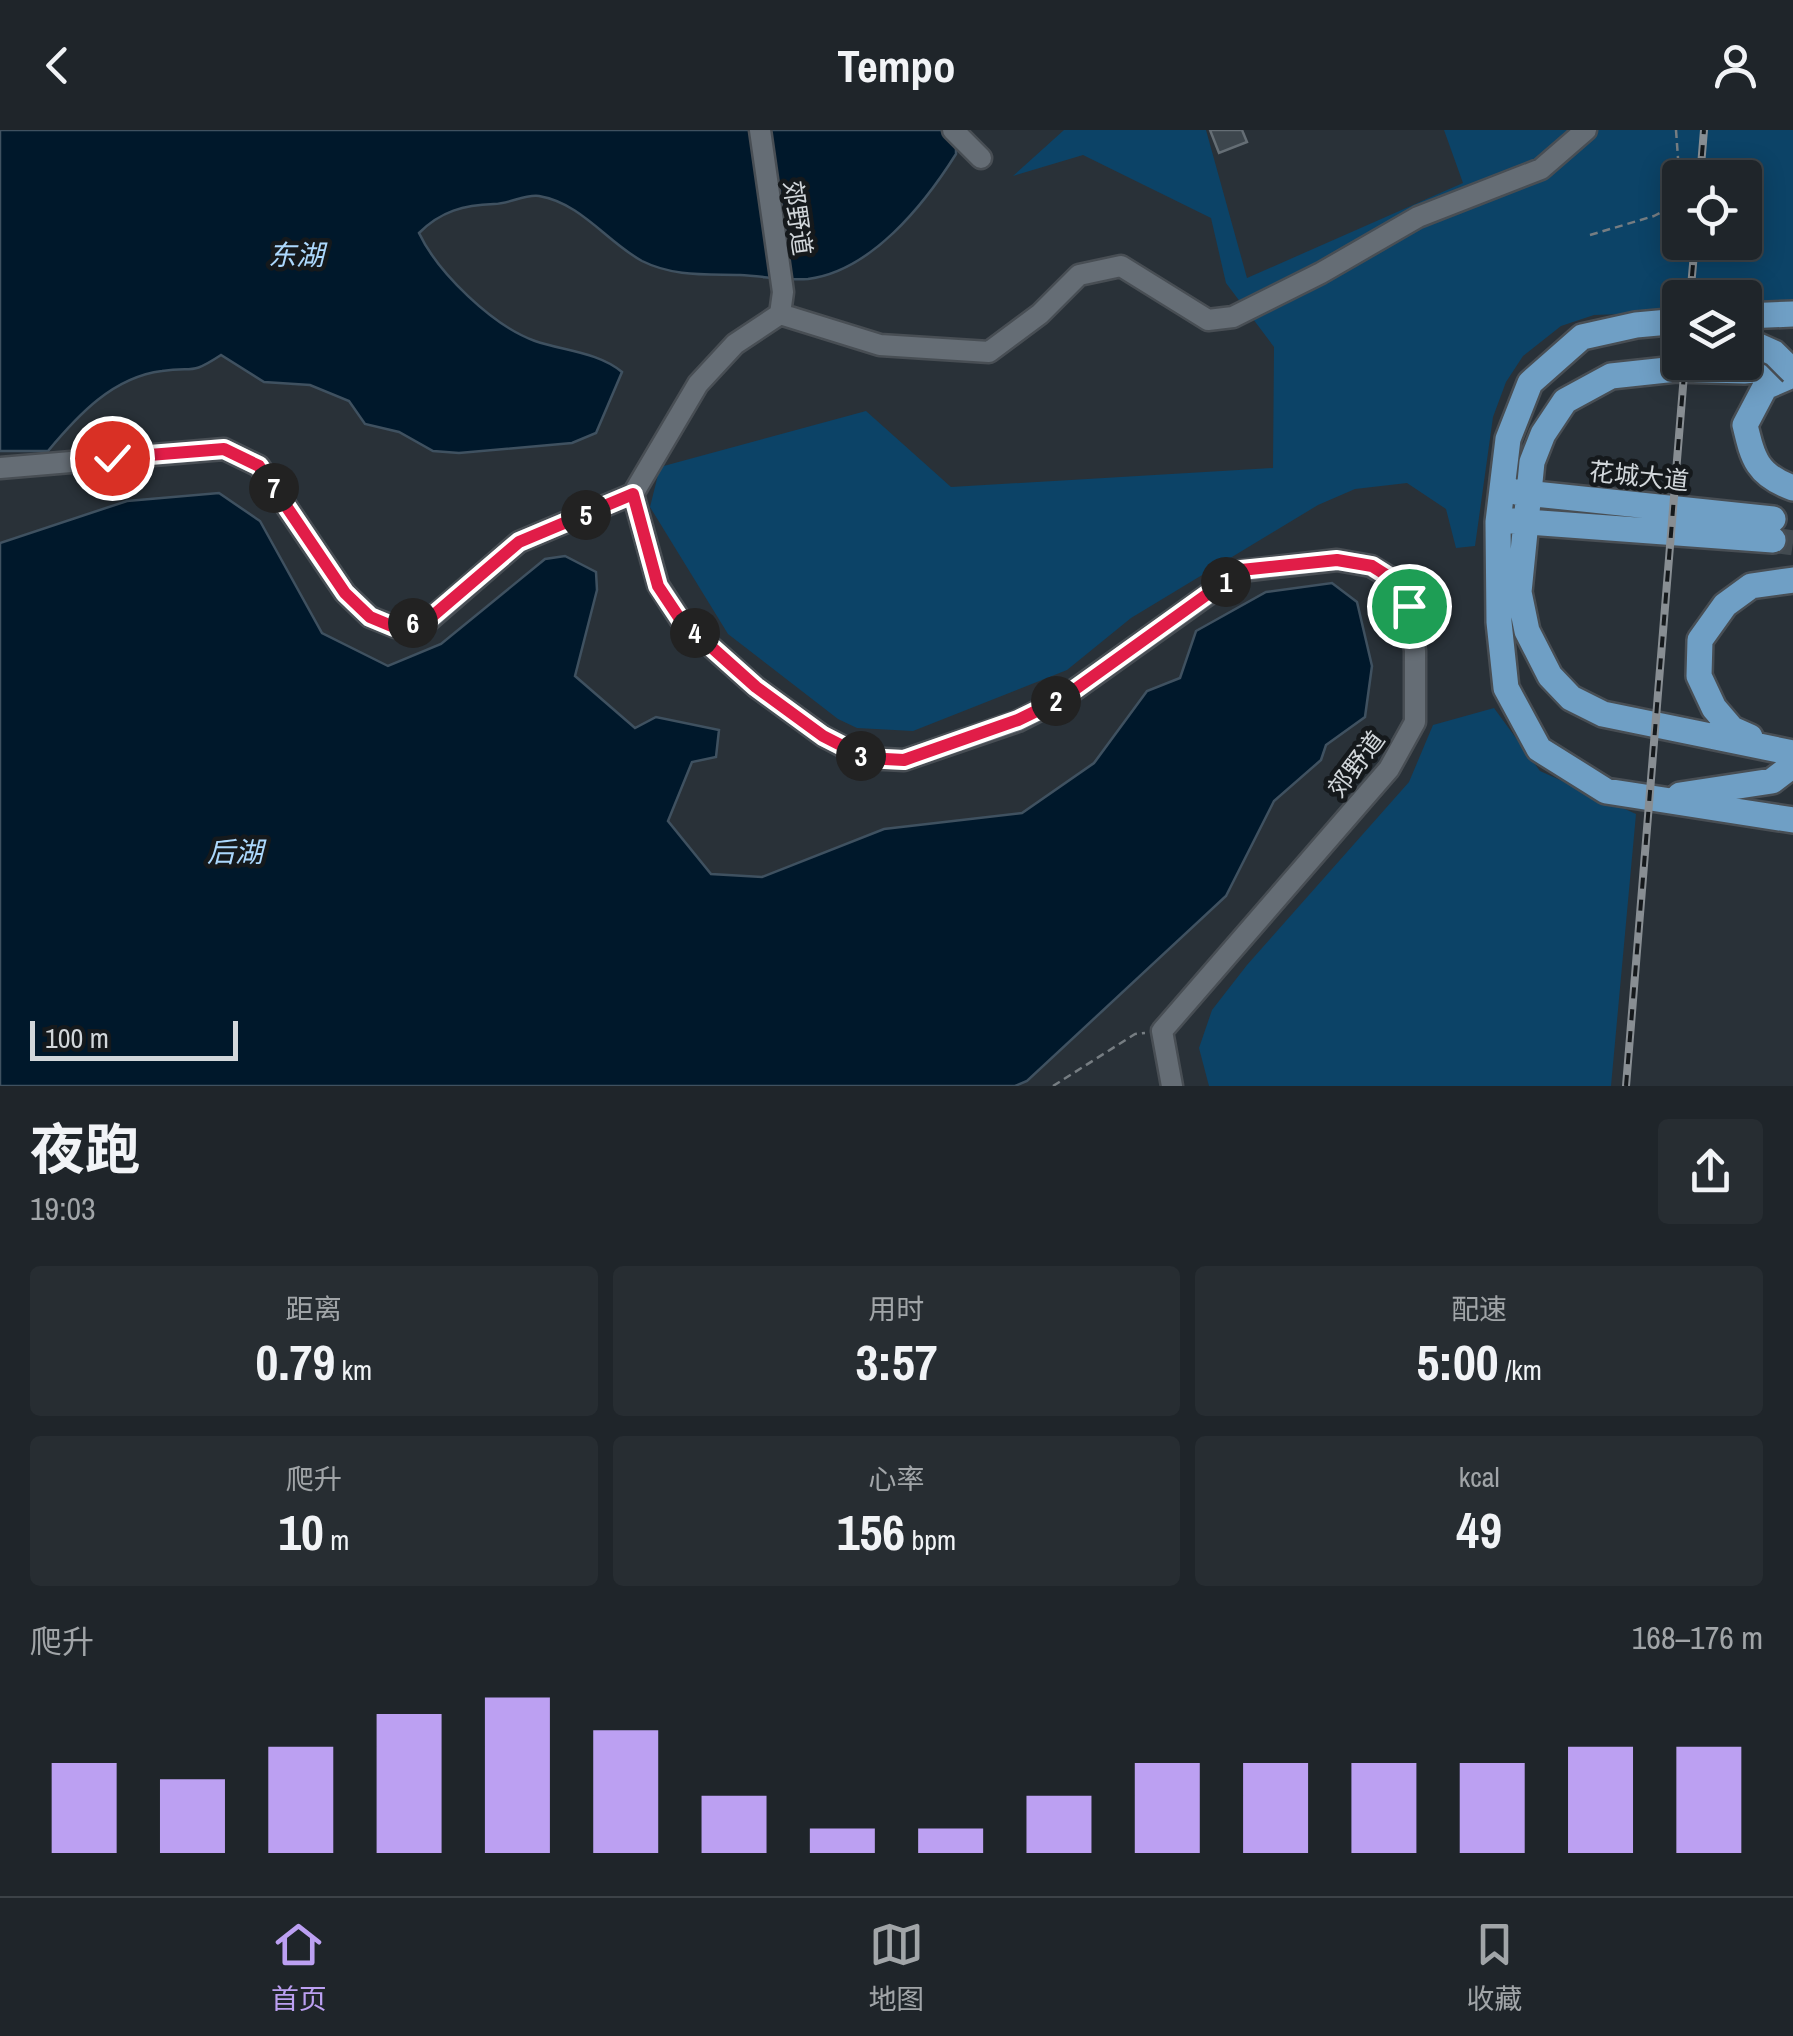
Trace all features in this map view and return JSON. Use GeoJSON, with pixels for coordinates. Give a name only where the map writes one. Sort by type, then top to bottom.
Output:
{"type":"FeatureCollection","features":[{"type":"Feature","properties":{"kind":"main road"},"geometry":{"type":"LineString","coordinates":[[1762,315],[1793,314]]}},
{"type":"Feature","properties":{"kind":"main road"},"geometry":{"type":"LineString","coordinates":[[1662,323],[1582,337],[1530,383],[1508,439],[1498,522],[1499,622],[1506,688],[1539,749],[1606,791],[1793,820]]}},
{"type":"Feature","properties":{"kind":"main road"},"geometry":{"type":"LineString","coordinates":[[1762,348],[1793,371]]}},
{"type":"Feature","properties":{"kind":"main road"},"geometry":{"type":"LineString","coordinates":[[1788,756],[1603,714],[1572,698],[1550,676],[1528,631],[1518,592],[1532,462],[1543,434],[1565,401],[1611,376],[1676,369],[1793,371]]}},
{"type":"Feature","properties":{"kind":"main road"},"geometry":{"type":"LineString","coordinates":[[1793,371],[1765,388],[1745,425],[1754,462],[1778,482],[1793,488]]}},
{"type":"Feature","properties":{"kind":"main road"},"geometry":{"type":"LineString","coordinates":[[1501,488],[1527,507],[1773,529]]}},
{"type":"Feature","properties":{"kind":"main road"},"geometry":{"type":"LineString","coordinates":[[1498,522],[1527,507]]}},
{"type":"Feature","properties":{"kind":"main road"},"geometry":{"type":"LineString","coordinates":[[1788,756],[1732,729],[1714,708],[1699,676],[1700,640],[1725,605],[1751,586],[1793,580]]}},
{"type":"Feature","properties":{"kind":"main road"},"geometry":{"type":"LineString","coordinates":[[1651,799],[1772,781],[1788,756]]}},
{"type":"Feature","properties":{"kind":"street","name":"郊野道"},"geometry":{"type":"LineString","coordinates":[[760,130],[783,292],[780,314]]}},
{"type":"Feature","properties":{"kind":"street"},"geometry":{"type":"LineString","coordinates":[[953,130],[980,158]]}},
{"type":"Feature","properties":{"kind":"street"},"geometry":{"type":"LineString","coordinates":[[0,468],[224,449],[259,466],[345,593],[370,617],[394,627],[428,620],[519,542],[633,494],[698,384],[736,344],[780,314],[880,345],[989,352],[1040,314],[1079,275],[1121,266],[1208,320],[1233,318],[1418,218],[1541,169],[1586,130]]}},
{"type":"Feature","properties":{"kind":"street","name":"郊野道"},"geometry":{"type":"LineString","coordinates":[[633,494],[658,586],[680,619],[756,687],[823,736],[866,758],[904,760],[1048,706],[1241,570],[1337,560],[1372,566],[1394,580],[1409,606],[1415,650],[1415,722],[1389,769],[1162,1031]]}},
{"type":"Feature","properties":{"kind":"street"},"geometry":{"type":"LineString","coordinates":[[1162,1031],[1172,1086]]}},
{"type":"Feature","properties":{"kind":"path"},"geometry":{"type":"LineString","coordinates":[[1676,130],[1678,160]]}},
{"type":"Feature","properties":{"kind":"path"},"geometry":{"type":"LineString","coordinates":[[1590,235],[1662,212]]}},
{"type":"Feature","properties":{"kind":"path"},"geometry":{"type":"LineString","coordinates":[[1053,1086],[1135,1034],[1162,1031]]}},
{"type":"Feature","properties":{"kind":"shaded area"},"geometry":{"type":"Polygon","coordinates":[[[1064,130],[1206,130],[1247,278],[1463,183],[1444,130],[1793,130],[1793,308],[1762,309],[1762,280],[1662,280],[1662,313],[1594,315],[1561,326],[1523,356],[1506,382],[1493,417],[1475,546],[1456,548],[1446,509],[1407,483],[1355,489],[1318,505],[1131,618],[1067,670],[913,731],[857,728],[838,719],[728,634],[650,507],[660,467],[866,411],[951,487],[1273,468],[1274,347],[1226,283],[1211,218],[1083,155],[1013,176],[1064,130]]]}},
{"type":"Feature","properties":{"kind":"shaded area"},"geometry":{"type":"Polygon","coordinates":[[[1494,708],[1540,771],[1636,814],[1611,1086],[1209,1086],[1199,1048],[1212,1010],[1409,782],[1433,725],[1494,708]]]}},
{"type":"Feature","properties":{"kind":"water","name":"东湖"},"geometry":{"type":"Polygon","coordinates":[[[0,130],[944,130],[956,145],[956,154],[894,233],[853,263],[808,279],[666,270],[629,253],[568,206],[539,196],[463,208],[427,225],[419,233],[428,249],[453,281],[485,311],[519,334],[592,356],[622,372],[596,433],[572,443],[459,453],[433,451],[399,432],[365,424],[349,401],[310,385],[264,382],[221,355],[197,368],[144,375],[112,389],[84,411],[48,451],[0,451],[0,130]]]}},
{"type":"Feature","properties":{"kind":"water","name":"后湖"},"geometry":{"type":"Polygon","coordinates":[[[219,493],[260,521],[322,633],[388,666],[441,644],[545,559],[565,556],[596,572],[597,590],[575,676],[635,728],[656,717],[719,730],[716,757],[692,762],[668,821],[711,874],[762,877],[884,829],[1022,813],[1094,763],[1147,691],[1180,678],[1196,631],[1266,592],[1332,583],[1357,602],[1372,666],[1365,717],[1326,745],[1321,760],[1274,801],[1226,896],[1027,1081],[1015,1086],[0,1086],[0,543],[127,501],[219,493]]]}},
{"type":"Feature","properties":{"kind":"building"},"geometry":{"type":"Polygon","coordinates":[[[1210,130],[1242,130],[1247,142],[1219,153],[1210,130]]]}},
{"type":"Feature","properties":{"kind":"tunnel"},"geometry":{"type":"LineString","coordinates":[[1773,540],[1793,543]]}},
{"type":"Feature","properties":{"kind":"railway"},"geometry":{"type":"LineString","coordinates":[[1702,160],[1704,130]]}},
{"type":"Feature","properties":{"kind":"railway"},"geometry":{"type":"LineString","coordinates":[[1692,280],[1693,260]]}},
{"type":"Feature","properties":{"kind":"railway"},"geometry":{"type":"LineString","coordinates":[[1626,1086],[1684,380]]}},
{"type":"Feature","properties":{"kind":"route"},"geometry":{"type":"LineString","coordinates":[[112,458],[224,449],[259,466],[345,593],[370,617],[394,627],[428,620],[519,542],[633,494],[658,586],[680,619],[756,687],[823,736],[866,758],[904,760],[1018,720],[1063,698],[1241,570],[1337,560],[1372,566],[1394,580],[1409,606]]}}]}
